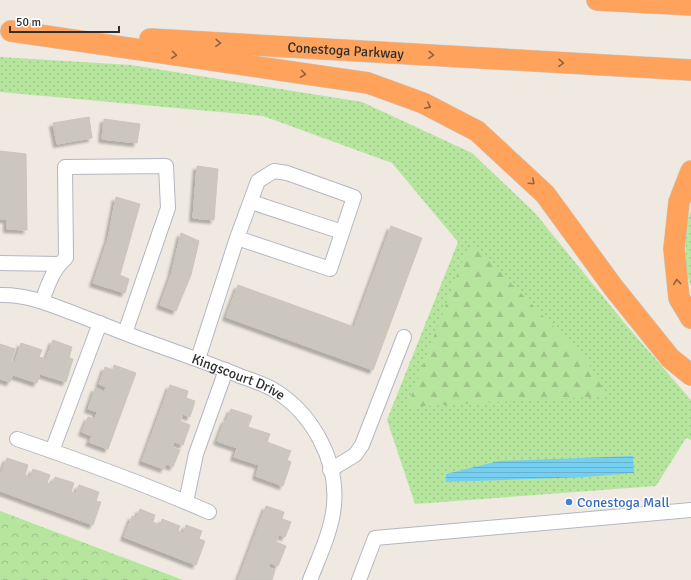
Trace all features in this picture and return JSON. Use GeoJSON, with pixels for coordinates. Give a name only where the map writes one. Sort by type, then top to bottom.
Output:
{"type":"FeatureCollection","features":[{"type":"Feature","properties":{"kind":"highway"},"geometry":{"type":"LineString","coordinates":[[597,0],[691,5]]}},
{"type":"Feature","properties":{"kind":"highway"},"geometry":{"type":"LineString","coordinates":[[5,30],[368,83],[423,103],[477,131],[544,194],[613,287],[670,358],[691,376]]}},
{"type":"Feature","properties":{"kind":"highway","name":"Conestoga Parkway"},"geometry":{"type":"LineString","coordinates":[[5,30],[691,70]]}},
{"type":"Feature","properties":{"kind":"highway"},"geometry":{"type":"LineString","coordinates":[[691,171],[679,202],[674,248],[679,298],[691,318]]}},
{"type":"Feature","properties":{"kind":"street"},"geometry":{"type":"LineString","coordinates":[[42,301],[52,275],[59,264],[66,258],[65,167],[166,166],[168,208],[125,333]]}},
{"type":"Feature","properties":{"kind":"street"},"geometry":{"type":"LineString","coordinates":[[198,359],[237,238],[258,181],[274,171],[287,173],[354,197],[330,269],[237,238]]}},
{"type":"Feature","properties":{"kind":"street"},"geometry":{"type":"LineString","coordinates":[[251,202],[342,232]]}},
{"type":"Feature","properties":{"kind":"street"},"geometry":{"type":"LineString","coordinates":[[0,264],[59,264]]}},
{"type":"Feature","properties":{"kind":"street","name":"Kingscourt Drive"},"geometry":{"type":"LineString","coordinates":[[0,295],[13,295],[42,301],[198,359],[274,389],[296,407],[315,431],[326,452],[333,479],[334,505],[327,536],[310,580]]}},
{"type":"Feature","properties":{"kind":"street"},"geometry":{"type":"LineString","coordinates":[[52,451],[100,323]]}},
{"type":"Feature","properties":{"kind":"street"},"geometry":{"type":"LineString","coordinates":[[330,470],[355,455],[362,445],[404,337]]}},
{"type":"Feature","properties":{"kind":"street"},"geometry":{"type":"LineString","coordinates":[[186,502],[196,454],[226,370]]}},
{"type":"Feature","properties":{"kind":"street"},"geometry":{"type":"LineString","coordinates":[[17,439],[52,451],[209,512]]}},
{"type":"Feature","properties":{"kind":"street"},"geometry":{"type":"LineString","coordinates":[[359,580],[375,538],[691,510]]}},
{"type":"Feature","properties":{"kind":"green space"},"geometry":{"type":"Polygon","coordinates":[[[0,57],[131,65],[362,102],[472,153],[535,213],[627,326],[691,400],[691,440],[686,438],[656,486],[415,504],[387,420],[458,242],[392,163],[263,116],[0,92],[0,57]]]}},
{"type":"Feature","properties":{"kind":"green space"},"geometry":{"type":"Polygon","coordinates":[[[691,210],[691,287],[685,268],[686,224],[691,210]]]}},
{"type":"Feature","properties":{"kind":"green space"},"geometry":{"type":"Polygon","coordinates":[[[470,241],[587,361],[607,396],[407,407],[470,241]]]}},
{"type":"Feature","properties":{"kind":"green space"},"geometry":{"type":"Polygon","coordinates":[[[0,511],[183,580],[0,580],[0,511]]]}},
{"type":"Feature","properties":{"kind":"water"},"geometry":{"type":"Polygon","coordinates":[[[633,456],[634,473],[585,477],[446,482],[446,474],[499,461],[633,456]]]}},
{"type":"Feature","properties":{"kind":"building"},"geometry":{"type":"Polygon","coordinates":[[[89,117],[92,138],[57,144],[53,123],[89,117]]]}},
{"type":"Feature","properties":{"kind":"building"},"geometry":{"type":"Polygon","coordinates":[[[104,119],[140,124],[137,143],[102,139],[104,119]]]}},
{"type":"Feature","properties":{"kind":"building"},"geometry":{"type":"Polygon","coordinates":[[[0,151],[26,154],[27,230],[7,229],[7,219],[0,219],[0,151]]]}},
{"type":"Feature","properties":{"kind":"building"},"geometry":{"type":"Polygon","coordinates":[[[197,166],[218,169],[214,220],[193,218],[197,166]]]}},
{"type":"Feature","properties":{"kind":"building"},"geometry":{"type":"Polygon","coordinates":[[[116,197],[140,204],[120,275],[129,279],[125,293],[93,283],[108,239],[116,197]]]}},
{"type":"Feature","properties":{"kind":"building"},"geometry":{"type":"Polygon","coordinates":[[[391,226],[422,238],[373,370],[226,317],[238,285],[354,327],[391,226]]]}},
{"type":"Feature","properties":{"kind":"building"},"geometry":{"type":"Polygon","coordinates":[[[181,233],[199,241],[191,275],[176,311],[160,305],[171,275],[181,233]]]}},
{"type":"Feature","properties":{"kind":"building"},"geometry":{"type":"Polygon","coordinates":[[[53,340],[72,347],[69,358],[73,359],[66,382],[40,374],[37,383],[13,375],[10,382],[0,379],[0,344],[15,349],[11,361],[15,362],[21,343],[42,350],[39,357],[46,359],[53,340]]]}},
{"type":"Feature","properties":{"kind":"building"},"geometry":{"type":"Polygon","coordinates":[[[114,365],[136,373],[108,449],[89,442],[92,436],[82,432],[88,417],[95,419],[97,412],[88,409],[95,388],[104,392],[106,387],[99,384],[105,367],[113,370],[114,365]]]}},
{"type":"Feature","properties":{"kind":"building"},"geometry":{"type":"Polygon","coordinates":[[[170,385],[188,391],[186,398],[195,401],[190,417],[183,414],[180,421],[190,425],[183,445],[174,442],[172,447],[180,450],[173,467],[166,464],[164,469],[142,461],[170,385]]]}},
{"type":"Feature","properties":{"kind":"building"},"geometry":{"type":"Polygon","coordinates":[[[231,409],[252,416],[248,427],[270,434],[267,442],[291,451],[287,460],[291,462],[283,486],[256,476],[259,465],[234,457],[237,448],[217,441],[231,409]]]}},
{"type":"Feature","properties":{"kind":"building"},"geometry":{"type":"Polygon","coordinates":[[[7,458],[28,465],[25,475],[30,477],[33,469],[50,475],[47,483],[51,485],[55,477],[74,483],[71,492],[75,494],[79,485],[99,492],[96,501],[101,502],[93,525],[0,491],[0,476],[7,458]]]}},
{"type":"Feature","properties":{"kind":"building"},"geometry":{"type":"Polygon","coordinates":[[[266,506],[284,512],[282,519],[291,522],[285,537],[279,535],[276,542],[286,546],[278,566],[270,563],[268,568],[275,570],[272,580],[238,580],[266,506]]]}},
{"type":"Feature","properties":{"kind":"building"},"geometry":{"type":"Polygon","coordinates":[[[140,509],[155,515],[153,522],[160,525],[162,519],[180,526],[178,531],[183,533],[186,525],[202,531],[199,539],[205,541],[196,565],[124,537],[132,516],[136,518],[140,509]]]}},
{"type":"Feature","properties":{"kind":"place","name":"Conestoga Mall"},"geometry":{"type":"Point","coordinates":[569,502]}}]}
